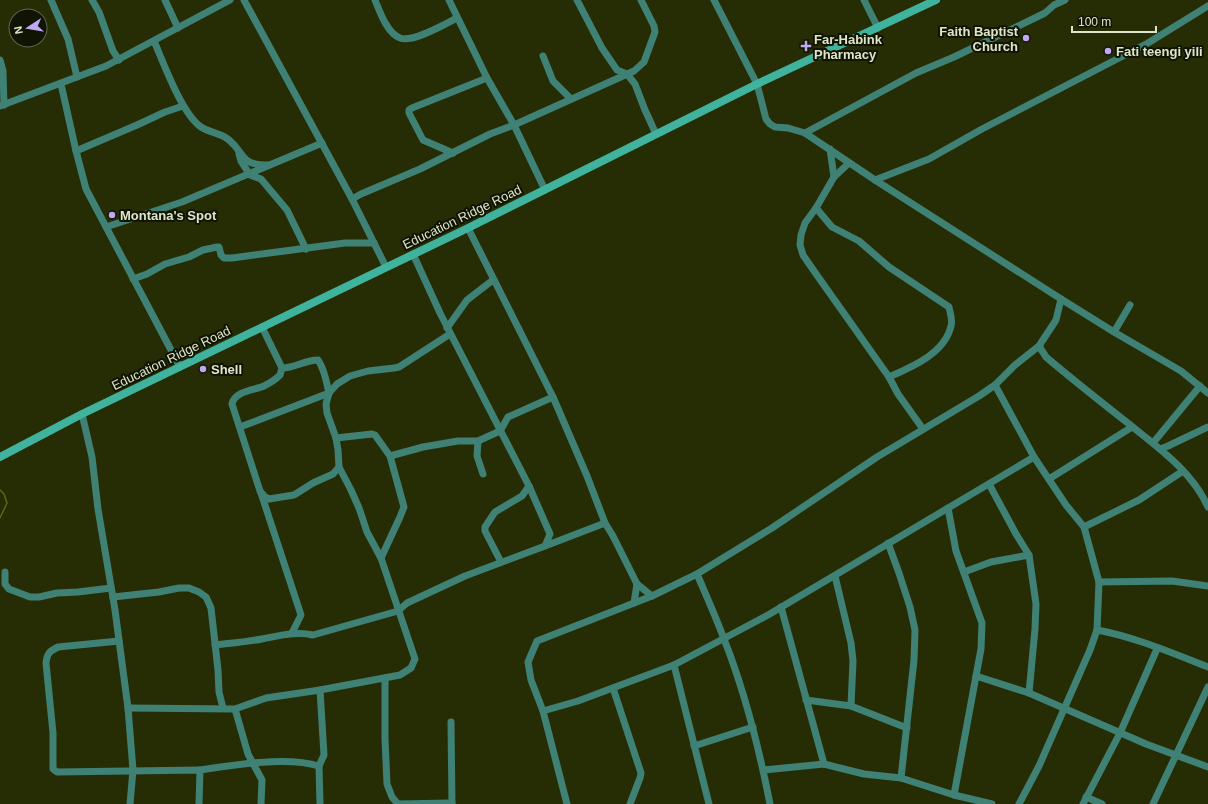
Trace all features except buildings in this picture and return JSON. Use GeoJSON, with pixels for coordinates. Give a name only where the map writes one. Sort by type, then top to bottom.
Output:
{"type":"FeatureCollection","features":[{"type":"Feature","properties":{"kind":"main road","name":"Education Ridge Road"},"geometry":{"type":"LineString","coordinates":[[0,457],[82,414],[468,228],[757,84],[936,0]]}},
{"type":"Feature","properties":{"kind":"street"},"geometry":{"type":"LineString","coordinates":[[51,0],[68,39],[77,77]]}},
{"type":"Feature","properties":{"kind":"street"},"geometry":{"type":"LineString","coordinates":[[92,0],[99,12],[113,51],[119,60]]}},
{"type":"Feature","properties":{"kind":"street"},"geometry":{"type":"LineString","coordinates":[[165,0],[178,28]]}},
{"type":"Feature","properties":{"kind":"street"},"geometry":{"type":"LineString","coordinates":[[0,60],[2,71],[2,105],[61,84],[119,60],[230,0]]}},
{"type":"Feature","properties":{"kind":"street"},"geometry":{"type":"LineString","coordinates":[[244,0],[352,199],[386,267]]}},
{"type":"Feature","properties":{"kind":"street"},"geometry":{"type":"LineString","coordinates":[[375,0],[387,25],[393,33],[400,38],[408,39],[423,34],[457,18]]}},
{"type":"Feature","properties":{"kind":"street"},"geometry":{"type":"LineString","coordinates":[[449,0],[487,78],[514,125],[545,190]]}},
{"type":"Feature","properties":{"kind":"street"},"geometry":{"type":"LineString","coordinates":[[577,0],[602,48],[617,70],[627,74],[635,84],[656,134]]}},
{"type":"Feature","properties":{"kind":"street"},"geometry":{"type":"LineString","coordinates":[[352,199],[420,169],[490,134],[514,125],[634,71],[644,62],[655,32],[654,26],[641,0]]}},
{"type":"Feature","properties":{"kind":"street"},"geometry":{"type":"LineString","coordinates":[[714,0],[757,84],[766,119],[770,124],[775,127],[788,128],[804,133],[1061,299],[1181,371],[1208,393]]}},
{"type":"Feature","properties":{"kind":"street"},"geometry":{"type":"LineString","coordinates":[[864,0],[878,28]]}},
{"type":"Feature","properties":{"kind":"street"},"geometry":{"type":"LineString","coordinates":[[804,133],[916,73],[954,57],[1045,13],[1053,2],[1065,0]]}},
{"type":"Feature","properties":{"kind":"street"},"geometry":{"type":"LineString","coordinates":[[876,180],[929,159],[982,129],[1148,43],[1207,9]]}},
{"type":"Feature","properties":{"kind":"street"},"geometry":{"type":"LineString","coordinates":[[154,41],[183,106],[195,122],[202,128],[226,137],[232,142],[243,157],[253,164],[272,165]]}},
{"type":"Feature","properties":{"kind":"street"},"geometry":{"type":"LineString","coordinates":[[543,56],[553,81],[571,99]]}},
{"type":"Feature","properties":{"kind":"street"},"geometry":{"type":"LineString","coordinates":[[453,153],[424,140],[409,114],[409,110],[459,88],[487,78]]}},
{"type":"Feature","properties":{"kind":"street"},"geometry":{"type":"LineString","coordinates":[[61,84],[86,189],[180,367]]}},
{"type":"Feature","properties":{"kind":"street"},"geometry":{"type":"LineString","coordinates":[[76,151],[165,112],[183,106]]}},
{"type":"Feature","properties":{"kind":"street"},"geometry":{"type":"LineString","coordinates":[[106,227],[182,202],[250,175],[322,143]]}},
{"type":"Feature","properties":{"kind":"street"},"geometry":{"type":"LineString","coordinates":[[830,149],[834,177]]}},
{"type":"Feature","properties":{"kind":"street"},"geometry":{"type":"LineString","coordinates":[[238,151],[241,161],[250,175],[261,179],[287,210],[306,249]]}},
{"type":"Feature","properties":{"kind":"street"},"geometry":{"type":"LineString","coordinates":[[849,163],[834,177],[816,208],[805,223],[800,235],[800,245],[804,255],[851,325],[889,377],[898,394],[923,429]]}},
{"type":"Feature","properties":{"kind":"street"},"geometry":{"type":"LineString","coordinates":[[816,208],[832,227],[859,241],[889,268],[949,307],[952,324],[948,334],[939,348],[918,363],[889,377]]}},
{"type":"Feature","properties":{"kind":"street"},"geometry":{"type":"LineString","coordinates":[[468,228],[552,397],[587,476],[605,523],[614,536],[637,584],[652,596]]}},
{"type":"Feature","properties":{"kind":"street"},"geometry":{"type":"LineString","coordinates":[[133,279],[164,264],[213,247],[219,248],[221,255],[224,258],[232,258],[345,243],[374,243]]}},
{"type":"Feature","properties":{"kind":"street"},"geometry":{"type":"LineString","coordinates":[[413,254],[449,331],[529,486],[550,534],[545,546]]}},
{"type":"Feature","properties":{"kind":"street"},"geometry":{"type":"LineString","coordinates":[[128,708],[235,709],[266,698],[320,690],[400,675],[411,668],[415,659],[381,558],[367,532],[354,496],[339,467],[336,438],[327,414],[326,404],[329,393],[337,384],[350,376],[368,371],[399,366],[449,331],[467,300],[493,280]]}},
{"type":"Feature","properties":{"kind":"street"},"geometry":{"type":"LineString","coordinates":[[567,804],[542,711],[530,680],[528,662],[537,641],[652,596],[697,574],[772,528],[871,461],[980,396],[995,385],[1015,365],[1039,346],[1056,320],[1061,299]]}},
{"type":"Feature","properties":{"kind":"street"},"geometry":{"type":"LineString","coordinates":[[1114,332],[1130,305]]}},
{"type":"Feature","properties":{"kind":"street"},"geometry":{"type":"LineString","coordinates":[[262,327],[282,368],[280,375],[264,386],[243,393],[233,400],[234,411],[300,615],[292,633]]}},
{"type":"Feature","properties":{"kind":"street"},"geometry":{"type":"LineString","coordinates":[[1039,346],[1046,357],[1160,449],[1190,478],[1204,498],[1208,507]]}},
{"type":"Feature","properties":{"kind":"street"},"geometry":{"type":"LineString","coordinates":[[282,368],[290,368],[310,360],[318,360],[325,374],[329,393]]}},
{"type":"Feature","properties":{"kind":"street"},"geometry":{"type":"LineString","coordinates":[[995,385],[1034,457],[1066,505],[1084,527],[1099,582],[1097,630],[1090,650],[1039,766],[1019,804]]}},
{"type":"Feature","properties":{"kind":"street"},"geometry":{"type":"LineString","coordinates":[[1153,443],[1200,386]]}},
{"type":"Feature","properties":{"kind":"street"},"geometry":{"type":"LineString","coordinates":[[240,427],[329,393]]}},
{"type":"Feature","properties":{"kind":"street"},"geometry":{"type":"LineString","coordinates":[[390,456],[458,441],[478,441],[500,431],[508,417],[552,397]]}},
{"type":"Feature","properties":{"kind":"street"},"geometry":{"type":"LineString","coordinates":[[82,414],[92,457],[128,708],[133,770],[130,804]]}},
{"type":"Feature","properties":{"kind":"street"},"geometry":{"type":"LineString","coordinates":[[1049,479],[1132,427]]}},
{"type":"Feature","properties":{"kind":"street"},"geometry":{"type":"LineString","coordinates":[[1160,449],[1208,427]]}},
{"type":"Feature","properties":{"kind":"street"},"geometry":{"type":"LineString","coordinates":[[336,438],[372,434],[375,435],[390,456],[404,507],[381,558]]}},
{"type":"Feature","properties":{"kind":"street"},"geometry":{"type":"LineString","coordinates":[[478,441],[477,456],[483,474]]}},
{"type":"Feature","properties":{"kind":"street"},"geometry":{"type":"LineString","coordinates":[[542,711],[578,702],[674,666],[835,576],[1034,457]]}},
{"type":"Feature","properties":{"kind":"street"},"geometry":{"type":"LineString","coordinates":[[260,491],[269,499],[294,495],[313,483],[333,474],[339,467]]}},
{"type":"Feature","properties":{"kind":"street"},"geometry":{"type":"LineString","coordinates":[[1084,527],[1139,500],[1183,471]]}},
{"type":"Feature","properties":{"kind":"street"},"geometry":{"type":"LineString","coordinates":[[989,484],[1029,555],[1036,604],[1029,693]]}},
{"type":"Feature","properties":{"kind":"street"},"geometry":{"type":"LineString","coordinates":[[501,562],[485,532],[485,527],[495,512],[522,496],[529,486]]}},
{"type":"Feature","properties":{"kind":"street"},"geometry":{"type":"LineString","coordinates":[[948,508],[956,551],[982,623],[981,649],[954,795]]}},
{"type":"Feature","properties":{"kind":"street"},"geometry":{"type":"LineString","coordinates":[[215,644],[261,639],[292,633],[313,635],[398,611],[407,603],[465,576],[605,523]]}},
{"type":"Feature","properties":{"kind":"street"},"geometry":{"type":"LineString","coordinates":[[888,544],[910,607],[915,630],[914,660],[901,778]]}},
{"type":"Feature","properties":{"kind":"street"},"geometry":{"type":"LineString","coordinates":[[964,572],[991,562],[1029,555]]}},
{"type":"Feature","properties":{"kind":"street"},"geometry":{"type":"LineString","coordinates":[[5,572],[5,584],[9,589],[30,597],[111,588]]}},
{"type":"Feature","properties":{"kind":"street"},"geometry":{"type":"LineString","coordinates":[[697,574],[724,638],[753,727],[764,770],[770,804]]}},
{"type":"Feature","properties":{"kind":"street"},"geometry":{"type":"LineString","coordinates":[[835,576],[851,643],[853,661],[851,706]]}},
{"type":"Feature","properties":{"kind":"street"},"geometry":{"type":"LineString","coordinates":[[1099,582],[1172,581],[1208,586]]}},
{"type":"Feature","properties":{"kind":"street"},"geometry":{"type":"LineString","coordinates":[[634,603],[637,584]]}},
{"type":"Feature","properties":{"kind":"street"},"geometry":{"type":"LineString","coordinates":[[113,597],[159,592],[179,588],[189,588],[206,597],[211,608],[219,692],[223,708]]}},
{"type":"Feature","properties":{"kind":"street"},"geometry":{"type":"LineString","coordinates":[[781,607],[824,764]]}},
{"type":"Feature","properties":{"kind":"street"},"geometry":{"type":"LineString","coordinates":[[1097,630],[1114,633],[1208,668]]}},
{"type":"Feature","properties":{"kind":"street"},"geometry":{"type":"LineString","coordinates":[[119,641],[58,647],[51,650],[47,655],[46,663],[53,733],[52,766],[54,771],[200,770],[252,763],[309,763],[319,766]]}},
{"type":"Feature","properties":{"kind":"street"},"geometry":{"type":"LineString","coordinates":[[1083,804],[1120,733],[1157,648]]}},
{"type":"Feature","properties":{"kind":"street"},"geometry":{"type":"LineString","coordinates":[[674,666],[709,804]]}},
{"type":"Feature","properties":{"kind":"street"},"geometry":{"type":"LineString","coordinates":[[976,676],[1029,693],[1120,733],[1176,756],[1208,767]]}},
{"type":"Feature","properties":{"kind":"street"},"geometry":{"type":"LineString","coordinates":[[384,678],[385,739],[388,784],[392,797],[397,804],[452,804],[451,722]]}},
{"type":"Feature","properties":{"kind":"street"},"geometry":{"type":"LineString","coordinates":[[1153,804],[1208,687]]}},
{"type":"Feature","properties":{"kind":"street"},"geometry":{"type":"LineString","coordinates":[[612,688],[641,772],[630,804]]}},
{"type":"Feature","properties":{"kind":"street"},"geometry":{"type":"LineString","coordinates":[[320,690],[324,755],[319,766],[320,804]]}},
{"type":"Feature","properties":{"kind":"street"},"geometry":{"type":"LineString","coordinates":[[806,700],[851,706],[907,728]]}},
{"type":"Feature","properties":{"kind":"street"},"geometry":{"type":"LineString","coordinates":[[235,709],[248,754],[262,780],[261,804]]}},
{"type":"Feature","properties":{"kind":"street"},"geometry":{"type":"LineString","coordinates":[[694,746],[753,727]]}},
{"type":"Feature","properties":{"kind":"street"},"geometry":{"type":"LineString","coordinates":[[764,770],[824,764],[864,774],[901,778],[954,795],[992,804]]}},
{"type":"Feature","properties":{"kind":"street"},"geometry":{"type":"LineString","coordinates":[[199,804],[200,770]]}},
{"type":"Feature","properties":{"kind":"street"},"geometry":{"type":"LineString","coordinates":[[1086,797],[1102,804]]}},
{"type":"Feature","properties":{"kind":"waterway"},"geometry":{"type":"LineString","coordinates":[[0,490],[4,494],[7,503],[0,518]]}},
{"type":"Feature","properties":{"kind":"place","name":"Faith Baptist Church"},"geometry":{"type":"Point","coordinates":[1026,38]}},
{"type":"Feature","properties":{"kind":"place","name":"Far-Habink Pharmacy"},"geometry":{"type":"Point","coordinates":[806,46]}},
{"type":"Feature","properties":{"kind":"place","name":"Fati teengi yili"},"geometry":{"type":"Point","coordinates":[1108,51]}},
{"type":"Feature","properties":{"kind":"place","name":"Montana's Spot"},"geometry":{"type":"Point","coordinates":[112,215]}},
{"type":"Feature","properties":{"kind":"place","name":"Shell"},"geometry":{"type":"Point","coordinates":[203,369]}}]}
